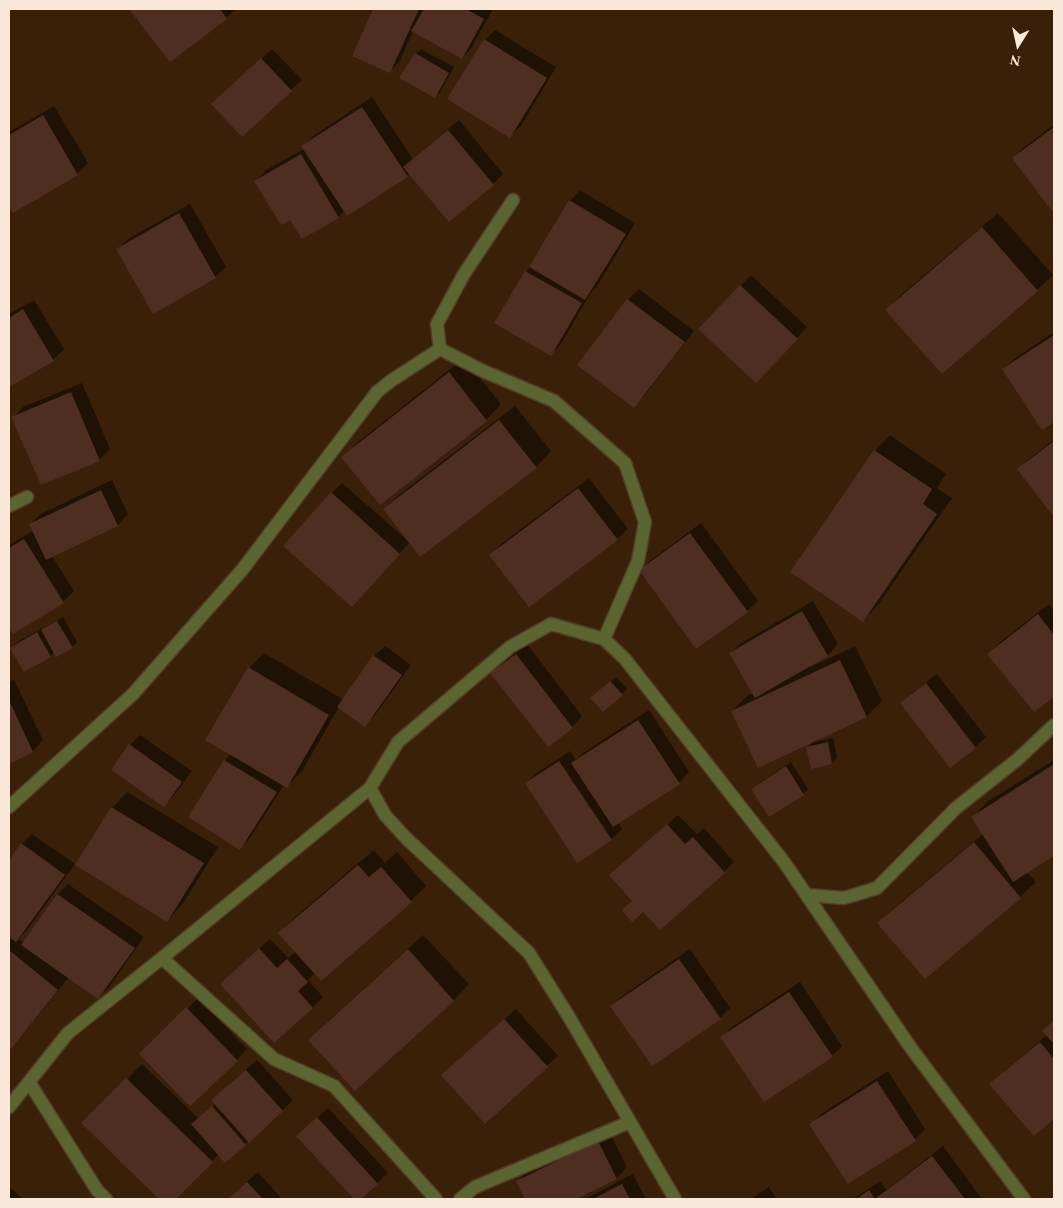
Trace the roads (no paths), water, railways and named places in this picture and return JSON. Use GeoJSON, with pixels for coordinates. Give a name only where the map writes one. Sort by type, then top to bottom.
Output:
{"type":"FeatureCollection","features":[{"type":"Feature","properties":{"kind":"street"},"geometry":{"type":"LineString","coordinates":[[440,349],[436,324],[464,274],[513,200]]}},
{"type":"Feature","properties":{"kind":"street"},"geometry":{"type":"LineString","coordinates":[[440,349],[484,371],[554,401],[625,463],[645,522],[638,561],[604,639]]}},
{"type":"Feature","properties":{"kind":"street"},"geometry":{"type":"LineString","coordinates":[[9,807],[133,694],[242,570],[377,392],[440,349]]}},
{"type":"Feature","properties":{"kind":"street"},"geometry":{"type":"LineString","coordinates":[[9,506],[27,497]]}},
{"type":"Feature","properties":{"kind":"street"},"geometry":{"type":"LineString","coordinates":[[9,1107],[68,1033],[370,788],[398,742],[510,647],[551,624],[604,639],[630,666],[784,862],[911,1048],[1024,1199]]}},
{"type":"Feature","properties":{"kind":"street"},"geometry":{"type":"LineString","coordinates":[[807,895],[844,898],[877,888],[956,808],[1018,759],[1054,725]]}},
{"type":"Feature","properties":{"kind":"street"},"geometry":{"type":"LineString","coordinates":[[370,788],[385,815],[406,838],[529,953],[569,1017],[675,1199]]}},
{"type":"Feature","properties":{"kind":"street"},"geometry":{"type":"LineString","coordinates":[[162,958],[274,1059],[334,1086],[436,1199]]}},
{"type":"Feature","properties":{"kind":"street"},"geometry":{"type":"LineString","coordinates":[[28,1082],[97,1190],[106,1199]]}},
{"type":"Feature","properties":{"kind":"street"},"geometry":{"type":"LineString","coordinates":[[460,1199],[476,1187],[630,1122]]}}]}
